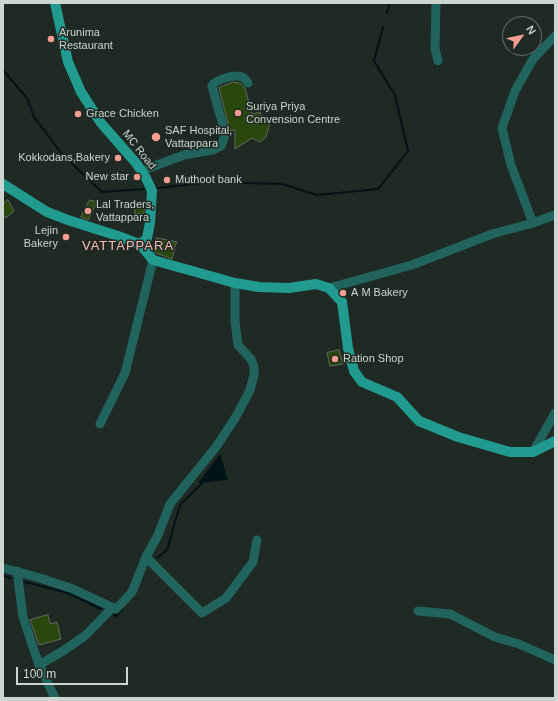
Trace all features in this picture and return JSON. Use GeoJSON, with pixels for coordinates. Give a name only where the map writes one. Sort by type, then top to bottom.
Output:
{"type":"FeatureCollection","features":[{"type":"Feature","properties":{"kind":"main road","name":"MC Road"},"geometry":{"type":"LineString","coordinates":[[55,3],[68,62],[81,92],[102,123],[141,171],[152,191],[147,238],[142,243],[139,243]]}},
{"type":"Feature","properties":{"kind":"main road"},"geometry":{"type":"LineString","coordinates":[[3,184],[48,212],[118,236],[136,244],[139,243],[153,260],[235,283],[260,287],[289,288],[316,284],[329,288],[342,302],[348,348],[354,370],[362,382],[397,397],[419,421],[458,437],[510,452],[533,452],[555,441]]}},
{"type":"Feature","properties":{"kind":"street"},"geometry":{"type":"LineString","coordinates":[[436,3],[435,49],[438,61]]}},
{"type":"Feature","properties":{"kind":"street"},"geometry":{"type":"LineString","coordinates":[[533,223],[511,165],[502,128],[515,91],[533,59],[555,36]]}},
{"type":"Feature","properties":{"kind":"street"},"geometry":{"type":"LineString","coordinates":[[141,171],[184,155],[213,150],[221,146],[225,135],[212,86],[214,82],[219,80],[238,76],[244,78],[248,84]]}},
{"type":"Feature","properties":{"kind":"street"},"geometry":{"type":"LineString","coordinates":[[329,288],[412,265],[492,234],[533,223],[555,215]]}},
{"type":"Feature","properties":{"kind":"street"},"geometry":{"type":"LineString","coordinates":[[100,424],[125,373],[153,260]]}},
{"type":"Feature","properties":{"kind":"street"},"geometry":{"type":"LineString","coordinates":[[3,568],[73,589],[116,610],[132,592],[146,557],[158,535],[170,504],[216,447],[237,415],[250,390],[254,376],[254,367],[251,359],[238,345],[235,322],[235,283]]}},
{"type":"Feature","properties":{"kind":"street"},"geometry":{"type":"LineString","coordinates":[[533,452],[555,413]]}},
{"type":"Feature","properties":{"kind":"street"},"geometry":{"type":"LineString","coordinates":[[146,557],[202,613],[226,598],[254,562],[257,540]]}},
{"type":"Feature","properties":{"kind":"street"},"geometry":{"type":"LineString","coordinates":[[17,571],[23,617],[39,665],[55,698]]}},
{"type":"Feature","properties":{"kind":"street"},"geometry":{"type":"LineString","coordinates":[[39,665],[63,652],[86,635],[112,608]]}},
{"type":"Feature","properties":{"kind":"street"},"geometry":{"type":"LineString","coordinates":[[418,611],[450,614],[495,637],[519,644],[555,660]]}},
{"type":"Feature","properties":{"kind":"shaded area"},"geometry":{"type":"Polygon","coordinates":[[[220,454],[228,480],[198,483],[220,454]]]}},
{"type":"Feature","properties":{"kind":"building","name":"Suriya Priya Convension Centre"},"geometry":{"type":"Polygon","coordinates":[[[233,82],[240,83],[245,88],[252,114],[260,112],[263,121],[270,123],[266,137],[260,142],[252,138],[235,149],[235,130],[230,131],[219,88],[233,82]]]}},
{"type":"Feature","properties":{"kind":"building"},"geometry":{"type":"Polygon","coordinates":[[[8,200],[14,211],[6,218],[3,214],[3,204],[8,200]]]}},
{"type":"Feature","properties":{"kind":"building","name":"Lal Traders, Vattappara"},"geometry":{"type":"Polygon","coordinates":[[[90,200],[97,202],[88,220],[81,217],[90,200]]]}},
{"type":"Feature","properties":{"kind":"building"},"geometry":{"type":"Polygon","coordinates":[[[145,202],[144,213],[135,214],[134,203],[145,202]]]}},
{"type":"Feature","properties":{"kind":"building"},"geometry":{"type":"Polygon","coordinates":[[[157,238],[177,242],[173,249],[175,249],[172,259],[156,253],[153,250],[157,238]]]}},
{"type":"Feature","properties":{"kind":"building","name":"Ration Shop"},"geometry":{"type":"Polygon","coordinates":[[[339,350],[343,364],[330,366],[327,353],[339,350]]]}},
{"type":"Feature","properties":{"kind":"building"},"geometry":{"type":"Polygon","coordinates":[[[48,615],[50,624],[57,622],[61,639],[39,645],[30,620],[48,615]]]}},
{"type":"Feature","properties":{"kind":"waterway"},"geometry":{"type":"LineString","coordinates":[[387,13],[390,3]]}},
{"type":"Feature","properties":{"kind":"waterway"},"geometry":{"type":"LineString","coordinates":[[158,188],[211,182],[282,184],[317,195],[378,189],[408,151],[395,95],[374,61],[383,27]]}},
{"type":"Feature","properties":{"kind":"waterway"},"geometry":{"type":"LineString","coordinates":[[3,70],[27,98],[34,117],[62,154],[102,192],[144,189]]}},
{"type":"Feature","properties":{"kind":"waterway"},"geometry":{"type":"LineString","coordinates":[[157,558],[167,550],[180,505],[204,481]]}},
{"type":"Feature","properties":{"kind":"waterway"},"geometry":{"type":"LineString","coordinates":[[3,574],[4,576],[11,578]]}},
{"type":"Feature","properties":{"kind":"waterway"},"geometry":{"type":"LineString","coordinates":[[25,582],[68,593],[101,609]]}},
{"type":"Feature","properties":{"kind":"waterway"},"geometry":{"type":"LineString","coordinates":[[114,615],[116,616],[122,609]]}},
{"type":"Feature","properties":{"kind":"place","name":"Arunima Restaurant"},"geometry":{"type":"Point","coordinates":[51,39]}},
{"type":"Feature","properties":{"kind":"place","name":"Suriya Priya Convension Centre"},"geometry":{"type":"Point","coordinates":[238,113]}},
{"type":"Feature","properties":{"kind":"place","name":"Grace Chicken"},"geometry":{"type":"Point","coordinates":[78,114]}},
{"type":"Feature","properties":{"kind":"place","name":"SAF Hospital, Vattappara"},"geometry":{"type":"Point","coordinates":[156,137]}},
{"type":"Feature","properties":{"kind":"place","name":"Kokkodans,Bakery"},"geometry":{"type":"Point","coordinates":[118,158]}},
{"type":"Feature","properties":{"kind":"place","name":"New star"},"geometry":{"type":"Point","coordinates":[137,177]}},
{"type":"Feature","properties":{"kind":"place","name":"Muthoot bank"},"geometry":{"type":"Point","coordinates":[167,180]}},
{"type":"Feature","properties":{"kind":"place","name":"Lal Traders, Vattappara"},"geometry":{"type":"Point","coordinates":[88,211]}},
{"type":"Feature","properties":{"kind":"place","name":"Lejin Bakery"},"geometry":{"type":"Point","coordinates":[66,237]}},
{"type":"Feature","properties":{"kind":"place","name":"A M Bakery"},"geometry":{"type":"Point","coordinates":[343,293]}},
{"type":"Feature","properties":{"kind":"place","name":"Ration Shop"},"geometry":{"type":"Point","coordinates":[335,359]}},
{"type":"Feature","properties":{"kind":"district","name":"VATTAPPARA"},"geometry":{"type":"Point","coordinates":[128,246]}}]}
